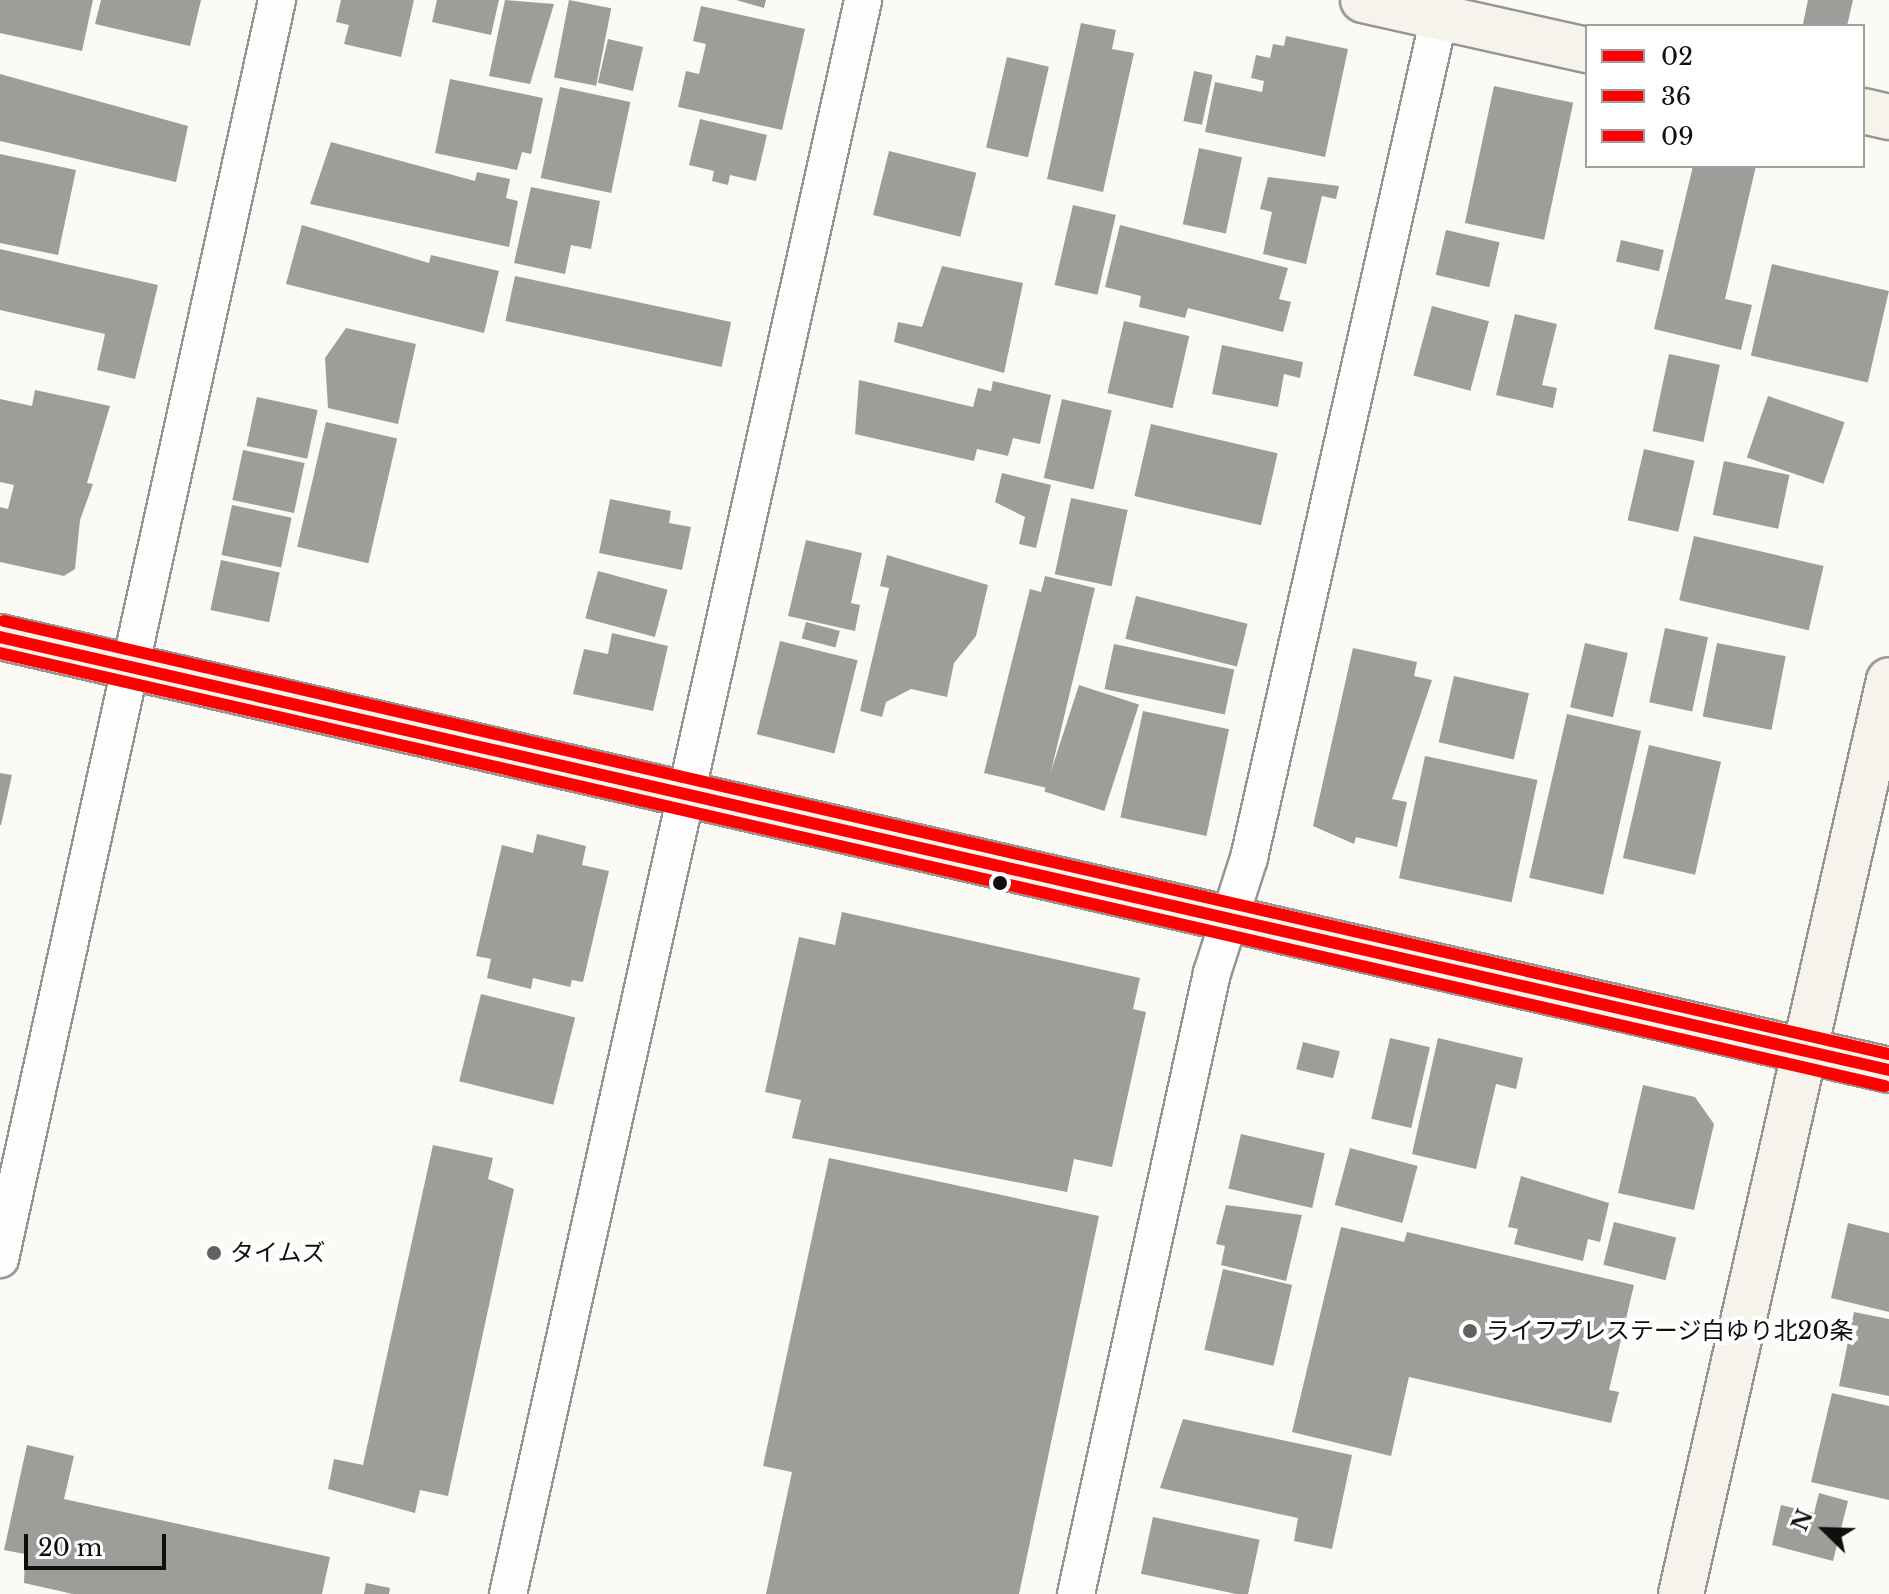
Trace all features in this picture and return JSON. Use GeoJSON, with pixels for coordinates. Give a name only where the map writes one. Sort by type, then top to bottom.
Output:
{"type":"FeatureCollection","features":[{"type":"Feature","properties":{"kind":"street"},"geometry":{"type":"LineString","coordinates":[[0,1259],[129,667],[149,604],[277,0]]}},
{"type":"Feature","properties":{"kind":"street"},"geometry":{"type":"LineString","coordinates":[[508,1594],[863,0]]}},
{"type":"Feature","properties":{"kind":"street"},"geometry":{"type":"LineString","coordinates":[[1363,0],[1441,9],[1585,49]]}},
{"type":"Feature","properties":{"kind":"street"},"geometry":{"type":"LineString","coordinates":[[1076,1594],[1212,973],[1233,918],[1441,9]]}},
{"type":"Feature","properties":{"kind":"street"},"geometry":{"type":"LineString","coordinates":[[1865,111],[1889,117]]}},
{"type":"Feature","properties":{"kind":"street"},"geometry":{"type":"LineString","coordinates":[[0,637],[1889,1070]]}},
{"type":"Feature","properties":{"kind":"street"},"geometry":{"type":"LineString","coordinates":[[1681,1594],[1801,1050],[1889,680]]}},
{"type":"Feature","properties":{"kind":"building"},"geometry":{"type":"Polygon","coordinates":[[[0,0],[93,0],[82,51],[0,33],[0,0]]]}},
{"type":"Feature","properties":{"kind":"building"},"geometry":{"type":"Polygon","coordinates":[[[101,0],[201,0],[190,46],[95,24],[101,0]]]}},
{"type":"Feature","properties":{"kind":"building"},"geometry":{"type":"Polygon","coordinates":[[[341,0],[414,0],[401,57],[344,44],[349,25],[336,22],[341,0]]]}},
{"type":"Feature","properties":{"kind":"building"},"geometry":{"type":"Polygon","coordinates":[[[437,0],[499,0],[491,35],[432,22],[437,0]]]}},
{"type":"Feature","properties":{"kind":"building"},"geometry":{"type":"Polygon","coordinates":[[[505,0],[554,4],[530,84],[489,76],[505,0]]]}},
{"type":"Feature","properties":{"kind":"building"},"geometry":{"type":"Polygon","coordinates":[[[569,0],[611,8],[596,86],[554,78],[569,0]]]}},
{"type":"Feature","properties":{"kind":"building"},"geometry":{"type":"Polygon","coordinates":[[[736,0],[766,0],[764,8],[736,0]]]}},
{"type":"Feature","properties":{"kind":"building"},"geometry":{"type":"Polygon","coordinates":[[[1808,0],[1853,0],[1847,24],[1803,24],[1808,0]]]}},
{"type":"Feature","properties":{"kind":"building"},"geometry":{"type":"Polygon","coordinates":[[[701,6],[805,29],[782,130],[678,107],[686,71],[699,74],[706,44],[693,41],[701,6]]]}},
{"type":"Feature","properties":{"kind":"building"},"geometry":{"type":"Polygon","coordinates":[[[1081,23],[1116,30],[1112,49],[1134,53],[1103,192],[1047,179],[1081,23]]]}},
{"type":"Feature","properties":{"kind":"building"},"geometry":{"type":"Polygon","coordinates":[[[1286,36],[1348,49],[1325,157],[1205,132],[1215,82],[1262,92],[1264,81],[1251,78],[1256,55],[1270,58],[1273,44],[1284,46],[1286,36]]]}},
{"type":"Feature","properties":{"kind":"building"},"geometry":{"type":"Polygon","coordinates":[[[608,39],[643,47],[633,91],[598,83],[608,39]]]}},
{"type":"Feature","properties":{"kind":"building"},"geometry":{"type":"Polygon","coordinates":[[[1007,57],[1049,67],[1028,157],[986,148],[1007,57]]]}},
{"type":"Feature","properties":{"kind":"building"},"geometry":{"type":"Polygon","coordinates":[[[1194,71],[1213,75],[1202,125],[1183,121],[1194,71]]]}},
{"type":"Feature","properties":{"kind":"building"},"geometry":{"type":"Polygon","coordinates":[[[0,74],[188,126],[176,182],[0,141],[0,74]]]}},
{"type":"Feature","properties":{"kind":"building"},"geometry":{"type":"Polygon","coordinates":[[[450,79],[543,98],[531,154],[522,152],[517,170],[435,153],[450,79]]]}},
{"type":"Feature","properties":{"kind":"building"},"geometry":{"type":"Polygon","coordinates":[[[1494,86],[1573,103],[1544,240],[1465,223],[1494,86]]]}},
{"type":"Feature","properties":{"kind":"building"},"geometry":{"type":"Polygon","coordinates":[[[560,87],[630,102],[611,193],[541,178],[560,87]]]}},
{"type":"Feature","properties":{"kind":"building"},"geometry":{"type":"Polygon","coordinates":[[[700,119],[767,135],[756,181],[730,175],[728,185],[712,181],[714,171],[689,165],[700,119]]]}},
{"type":"Feature","properties":{"kind":"building"},"geometry":{"type":"Polygon","coordinates":[[[331,142],[475,181],[477,172],[510,179],[506,198],[518,201],[509,247],[310,204],[331,142]]]}},
{"type":"Feature","properties":{"kind":"building"},"geometry":{"type":"Polygon","coordinates":[[[1199,148],[1242,157],[1226,233],[1183,224],[1199,148]]]}},
{"type":"Feature","properties":{"kind":"building"},"geometry":{"type":"Polygon","coordinates":[[[889,151],[976,173],[960,237],[873,215],[889,151]]]}},
{"type":"Feature","properties":{"kind":"building"},"geometry":{"type":"Polygon","coordinates":[[[0,154],[76,170],[58,255],[0,243],[0,154]]]}},
{"type":"Feature","properties":{"kind":"building"},"geometry":{"type":"Polygon","coordinates":[[[1693,168],[1756,168],[1725,299],[1752,305],[1741,350],[1654,329],[1693,168]]]}},
{"type":"Feature","properties":{"kind":"building"},"geometry":{"type":"Polygon","coordinates":[[[1268,177],[1339,186],[1336,199],[1322,196],[1306,264],[1263,254],[1272,212],[1260,209],[1268,177]]]}},
{"type":"Feature","properties":{"kind":"building"},"geometry":{"type":"Polygon","coordinates":[[[531,187],[600,201],[591,249],[571,245],[565,274],[514,263],[531,187]]]}},
{"type":"Feature","properties":{"kind":"building"},"geometry":{"type":"Polygon","coordinates":[[[1073,205],[1116,215],[1097,295],[1055,285],[1073,205]]]}},
{"type":"Feature","properties":{"kind":"building"},"geometry":{"type":"Polygon","coordinates":[[[302,225],[429,263],[431,255],[499,271],[484,333],[286,284],[302,225]]]}},
{"type":"Feature","properties":{"kind":"building"},"geometry":{"type":"Polygon","coordinates":[[[1120,225],[1288,268],[1279,299],[1291,302],[1283,332],[1188,308],[1185,318],[1139,307],[1141,296],[1105,287],[1120,225]]]}},
{"type":"Feature","properties":{"kind":"building"},"geometry":{"type":"Polygon","coordinates":[[[1446,230],[1500,242],[1489,287],[1436,275],[1446,230]]]}},
{"type":"Feature","properties":{"kind":"building"},"geometry":{"type":"Polygon","coordinates":[[[1621,240],[1664,250],[1659,271],[1616,261],[1621,240]]]}},
{"type":"Feature","properties":{"kind":"building"},"geometry":{"type":"Polygon","coordinates":[[[0,249],[158,285],[135,379],[97,370],[105,334],[0,310],[0,249]]]}},
{"type":"Feature","properties":{"kind":"building"},"geometry":{"type":"Polygon","coordinates":[[[1772,264],[1889,291],[1868,383],[1751,356],[1772,264]]]}},
{"type":"Feature","properties":{"kind":"building"},"geometry":{"type":"Polygon","coordinates":[[[942,266],[1023,283],[1004,373],[894,342],[898,322],[922,327],[942,266]]]}},
{"type":"Feature","properties":{"kind":"building"},"geometry":{"type":"Polygon","coordinates":[[[515,276],[731,322],[722,367],[505,321],[515,276]]]}},
{"type":"Feature","properties":{"kind":"building"},"geometry":{"type":"Polygon","coordinates":[[[1432,306],[1489,321],[1470,391],[1413,376],[1432,306]]]}},
{"type":"Feature","properties":{"kind":"building"},"geometry":{"type":"Polygon","coordinates":[[[1515,314],[1557,324],[1542,385],[1557,388],[1553,408],[1496,395],[1515,314]]]}},
{"type":"Feature","properties":{"kind":"building"},"geometry":{"type":"Polygon","coordinates":[[[1124,321],[1189,336],[1173,408],[1107,393],[1124,321]]]}},
{"type":"Feature","properties":{"kind":"building"},"geometry":{"type":"Polygon","coordinates":[[[346,328],[416,344],[398,424],[328,408],[325,358],[346,328]]]}},
{"type":"Feature","properties":{"kind":"building"},"geometry":{"type":"Polygon","coordinates":[[[1222,345],[1303,362],[1300,378],[1284,374],[1278,407],[1212,394],[1222,345]]]}},
{"type":"Feature","properties":{"kind":"building"},"geometry":{"type":"Polygon","coordinates":[[[1669,354],[1720,365],[1703,442],[1653,431],[1669,354]]]}},
{"type":"Feature","properties":{"kind":"building"},"geometry":{"type":"Polygon","coordinates":[[[859,380],[973,407],[978,388],[991,391],[993,381],[1051,395],[1040,444],[1013,438],[1008,456],[977,449],[974,461],[855,434],[859,380]]]}},
{"type":"Feature","properties":{"kind":"building"},"geometry":{"type":"Polygon","coordinates":[[[35,390],[110,406],[87,483],[93,484],[80,520],[75,569],[64,576],[0,562],[0,507],[8,509],[14,485],[0,482],[0,399],[32,406],[35,390]]]}},
{"type":"Feature","properties":{"kind":"building"},"geometry":{"type":"Polygon","coordinates":[[[1768,396],[1845,422],[1823,484],[1747,457],[1768,396]]]}},
{"type":"Feature","properties":{"kind":"building"},"geometry":{"type":"Polygon","coordinates":[[[257,397],[318,410],[307,459],[247,446],[257,397]]]}},
{"type":"Feature","properties":{"kind":"building"},"geometry":{"type":"Polygon","coordinates":[[[1062,399],[1112,410],[1093,489],[1044,478],[1062,399]]]}},
{"type":"Feature","properties":{"kind":"building"},"geometry":{"type":"Polygon","coordinates":[[[326,422],[397,438],[368,563],[297,547],[326,422]]]}},
{"type":"Feature","properties":{"kind":"building"},"geometry":{"type":"Polygon","coordinates":[[[1151,424],[1278,453],[1261,525],[1134,496],[1151,424]]]}},
{"type":"Feature","properties":{"kind":"building"},"geometry":{"type":"Polygon","coordinates":[[[1644,449],[1695,461],[1678,532],[1628,520],[1644,449]]]}},
{"type":"Feature","properties":{"kind":"building"},"geometry":{"type":"Polygon","coordinates":[[[243,450],[305,463],[294,513],[232,500],[243,450]]]}},
{"type":"Feature","properties":{"kind":"building"},"geometry":{"type":"Polygon","coordinates":[[[1724,461],[1790,475],[1778,529],[1713,515],[1724,461]]]}},
{"type":"Feature","properties":{"kind":"building"},"geometry":{"type":"Polygon","coordinates":[[[1002,473],[1051,485],[1036,548],[1019,544],[1025,517],[995,502],[1002,473]]]}},
{"type":"Feature","properties":{"kind":"building"},"geometry":{"type":"Polygon","coordinates":[[[1071,498],[1128,510],[1112,586],[1055,574],[1071,498]]]}},
{"type":"Feature","properties":{"kind":"building"},"geometry":{"type":"Polygon","coordinates":[[[610,499],[671,511],[669,523],[691,527],[682,570],[599,553],[610,499]]]}},
{"type":"Feature","properties":{"kind":"building"},"geometry":{"type":"Polygon","coordinates":[[[232,505],[292,518],[281,568],[221,555],[232,505]]]}},
{"type":"Feature","properties":{"kind":"building"},"geometry":{"type":"Polygon","coordinates":[[[1694,536],[1824,566],[1809,630],[1679,600],[1694,536]]]}},
{"type":"Feature","properties":{"kind":"building"},"geometry":{"type":"Polygon","coordinates":[[[806,540],[862,553],[851,603],[860,605],[855,631],[788,616],[806,540]]]}},
{"type":"Feature","properties":{"kind":"building"},"geometry":{"type":"Polygon","coordinates":[[[887,555],[988,585],[976,636],[954,663],[947,697],[911,689],[886,702],[882,717],[860,711],[889,588],[880,586],[887,555]]]}},
{"type":"Feature","properties":{"kind":"building"},"geometry":{"type":"Polygon","coordinates":[[[221,560],[280,572],[269,622],[210,610],[221,560]]]}},
{"type":"Feature","properties":{"kind":"building"},"geometry":{"type":"Polygon","coordinates":[[[598,571],[668,590],[655,637],[585,618],[598,571]]]}},
{"type":"Feature","properties":{"kind":"building"},"geometry":{"type":"Polygon","coordinates":[[[1045,576],[1095,588],[1047,788],[984,773],[1030,589],[1041,592],[1045,576]]]}},
{"type":"Feature","properties":{"kind":"building"},"geometry":{"type":"Polygon","coordinates":[[[1136,596],[1248,624],[1237,667],[1125,639],[1136,596]]]}},
{"type":"Feature","properties":{"kind":"building"},"geometry":{"type":"Polygon","coordinates":[[[806,622],[840,631],[835,647],[802,638],[806,622]]]}},
{"type":"Feature","properties":{"kind":"building"},"geometry":{"type":"Polygon","coordinates":[[[1665,628],[1708,637],[1692,711],[1649,702],[1665,628]]]}},
{"type":"Feature","properties":{"kind":"building"},"geometry":{"type":"Polygon","coordinates":[[[612,633],[668,646],[653,711],[573,694],[584,649],[608,654],[612,633]]]}},
{"type":"Feature","properties":{"kind":"building"},"geometry":{"type":"Polygon","coordinates":[[[780,641],[858,660],[834,754],[757,734],[780,641]]]}},
{"type":"Feature","properties":{"kind":"building"},"geometry":{"type":"Polygon","coordinates":[[[1585,643],[1628,653],[1613,717],[1570,707],[1585,643]]]}},
{"type":"Feature","properties":{"kind":"building"},"geometry":{"type":"Polygon","coordinates":[[[1717,643],[1786,656],[1771,730],[1703,717],[1717,643]]]}},
{"type":"Feature","properties":{"kind":"building"},"geometry":{"type":"Polygon","coordinates":[[[1114,644],[1234,670],[1225,715],[1104,689],[1114,644]]]}},
{"type":"Feature","properties":{"kind":"building"},"geometry":{"type":"Polygon","coordinates":[[[1353,648],[1417,662],[1414,676],[1432,680],[1392,799],[1407,802],[1397,847],[1356,837],[1354,844],[1313,826],[1353,648]]]}},
{"type":"Feature","properties":{"kind":"building"},"geometry":{"type":"Polygon","coordinates":[[[1454,676],[1529,693],[1514,760],[1439,742],[1454,676]]]}},
{"type":"Feature","properties":{"kind":"building"},"geometry":{"type":"Polygon","coordinates":[[[1079,685],[1139,704],[1104,811],[1044,792],[1079,685]]]}},
{"type":"Feature","properties":{"kind":"building"},"geometry":{"type":"Polygon","coordinates":[[[1143,711],[1229,729],[1206,836],[1120,818],[1143,711]]]}},
{"type":"Feature","properties":{"kind":"building"},"geometry":{"type":"Polygon","coordinates":[[[1567,714],[1641,731],[1603,895],[1529,878],[1567,714]]]}},
{"type":"Feature","properties":{"kind":"building"},"geometry":{"type":"Polygon","coordinates":[[[1649,745],[1721,762],[1695,875],[1623,858],[1649,745]]]}},
{"type":"Feature","properties":{"kind":"building"},"geometry":{"type":"Polygon","coordinates":[[[1425,756],[1537,780],[1511,902],[1399,878],[1425,756]]]}},
{"type":"Feature","properties":{"kind":"building"},"geometry":{"type":"Polygon","coordinates":[[[0,773],[12,775],[1,825],[0,825],[0,773]]]}},
{"type":"Feature","properties":{"kind":"building"},"geometry":{"type":"Polygon","coordinates":[[[537,834],[586,846],[582,865],[609,871],[583,982],[572,980],[570,987],[533,978],[531,989],[487,978],[491,959],[476,956],[502,845],[533,853],[537,834]]]}},
{"type":"Feature","properties":{"kind":"building"},"geometry":{"type":"Polygon","coordinates":[[[842,912],[1140,978],[1133,1009],[1146,1012],[1112,1167],[1074,1159],[1067,1192],[792,1138],[801,1100],[765,1092],[799,937],[835,945],[842,912]]]}},
{"type":"Feature","properties":{"kind":"building"},"geometry":{"type":"Polygon","coordinates":[[[481,994],[575,1017],[553,1105],[459,1081],[481,994]]]}},
{"type":"Feature","properties":{"kind":"building"},"geometry":{"type":"Polygon","coordinates":[[[1390,1038],[1430,1047],[1411,1128],[1371,1119],[1390,1038]]]}},
{"type":"Feature","properties":{"kind":"building"},"geometry":{"type":"Polygon","coordinates":[[[1438,1038],[1523,1058],[1516,1089],[1496,1084],[1476,1169],[1412,1154],[1438,1038]]]}},
{"type":"Feature","properties":{"kind":"building"},"geometry":{"type":"Polygon","coordinates":[[[1303,1042],[1340,1051],[1333,1078],[1296,1069],[1303,1042]]]}},
{"type":"Feature","properties":{"kind":"building"},"geometry":{"type":"Polygon","coordinates":[[[1643,1085],[1695,1097],[1714,1124],[1694,1210],[1618,1193],[1643,1085]]]}},
{"type":"Feature","properties":{"kind":"building"},"geometry":{"type":"Polygon","coordinates":[[[1241,1134],[1325,1153],[1312,1208],[1228,1189],[1241,1134]]]}},
{"type":"Feature","properties":{"kind":"building"},"geometry":{"type":"Polygon","coordinates":[[[433,1145],[493,1158],[488,1179],[514,1189],[448,1496],[420,1490],[415,1513],[328,1489],[334,1459],[363,1465],[433,1145]]]}},
{"type":"Feature","properties":{"kind":"building"},"geometry":{"type":"Polygon","coordinates":[[[1350,1148],[1418,1166],[1402,1223],[1335,1205],[1350,1148]]]}},
{"type":"Feature","properties":{"kind":"building"},"geometry":{"type":"Polygon","coordinates":[[[829,1158],[1099,1216],[1019,1594],[766,1594],[792,1472],[763,1466],[829,1158]]]}},
{"type":"Feature","properties":{"kind":"building"},"geometry":{"type":"Polygon","coordinates":[[[1521,1176],[1609,1203],[1600,1242],[1588,1239],[1583,1261],[1514,1244],[1518,1229],[1508,1227],[1521,1176]]]}},
{"type":"Feature","properties":{"kind":"building"},"geometry":{"type":"Polygon","coordinates":[[[1226,1205],[1302,1215],[1286,1281],[1221,1265],[1225,1246],[1216,1244],[1226,1205]]]}},
{"type":"Feature","properties":{"kind":"building"},"geometry":{"type":"Polygon","coordinates":[[[1614,1222],[1676,1237],[1665,1280],[1603,1265],[1614,1222]]]}},
{"type":"Feature","properties":{"kind":"building"},"geometry":{"type":"Polygon","coordinates":[[[1848,1223],[1889,1233],[1889,1312],[1831,1298],[1848,1223]]]}},
{"type":"Feature","properties":{"kind":"building","name":"ライフプレステージ白ゆり北20条"},"geometry":{"type":"Polygon","coordinates":[[[1341,1227],[1404,1242],[1407,1232],[1634,1285],[1609,1390],[1619,1392],[1611,1423],[1409,1377],[1391,1456],[1292,1432],[1341,1227]]]}},
{"type":"Feature","properties":{"kind":"building"},"geometry":{"type":"Polygon","coordinates":[[[1223,1269],[1292,1285],[1274,1366],[1204,1350],[1223,1269]]]}},
{"type":"Feature","properties":{"kind":"building"},"geometry":{"type":"Polygon","coordinates":[[[1854,1312],[1889,1319],[1889,1396],[1839,1386],[1854,1312]]]}},
{"type":"Feature","properties":{"kind":"building"},"geometry":{"type":"Polygon","coordinates":[[[1832,1393],[1889,1406],[1889,1500],[1811,1482],[1832,1393]]]}},
{"type":"Feature","properties":{"kind":"building"},"geometry":{"type":"Polygon","coordinates":[[[1183,1419],[1352,1455],[1332,1549],[1294,1541],[1298,1518],[1160,1488],[1183,1419]]]}},
{"type":"Feature","properties":{"kind":"building"},"geometry":{"type":"Polygon","coordinates":[[[27,1445],[74,1456],[64,1499],[330,1557],[322,1594],[73,1594],[24,1583],[25,1554],[4,1550],[27,1445]]]}},
{"type":"Feature","properties":{"kind":"building"},"geometry":{"type":"Polygon","coordinates":[[[1819,1493],[1848,1501],[1833,1561],[1772,1545],[1781,1505],[1814,1513],[1819,1493]]]}},
{"type":"Feature","properties":{"kind":"building"},"geometry":{"type":"Polygon","coordinates":[[[1153,1517],[1260,1540],[1248,1594],[1141,1574],[1153,1517]]]}},
{"type":"Feature","properties":{"kind":"building"},"geometry":{"type":"Polygon","coordinates":[[[366,1583],[390,1588],[389,1594],[364,1594],[366,1583]]]}},
{"type":"Feature","properties":{"kind":"transit line","name":"09"},"geometry":{"type":"LineString","coordinates":[[4,621],[1889,1054]]}},
{"type":"Feature","properties":{"kind":"transit line","name":"02"},"geometry":{"type":"LineString","coordinates":[[0,637],[1889,1070]]}},
{"type":"Feature","properties":{"kind":"transit line","name":"36"},"geometry":{"type":"LineString","coordinates":[[0,653],[1885,1086]]}},
{"type":"Feature","properties":{"kind":"place","name":"タイムズ"},"geometry":{"type":"Point","coordinates":[214,1253]}},
{"type":"Feature","properties":{"kind":"place","name":"ライフプレステージ白ゆり北20条"},"geometry":{"type":"Point","coordinates":[1470,1331]}}]}
